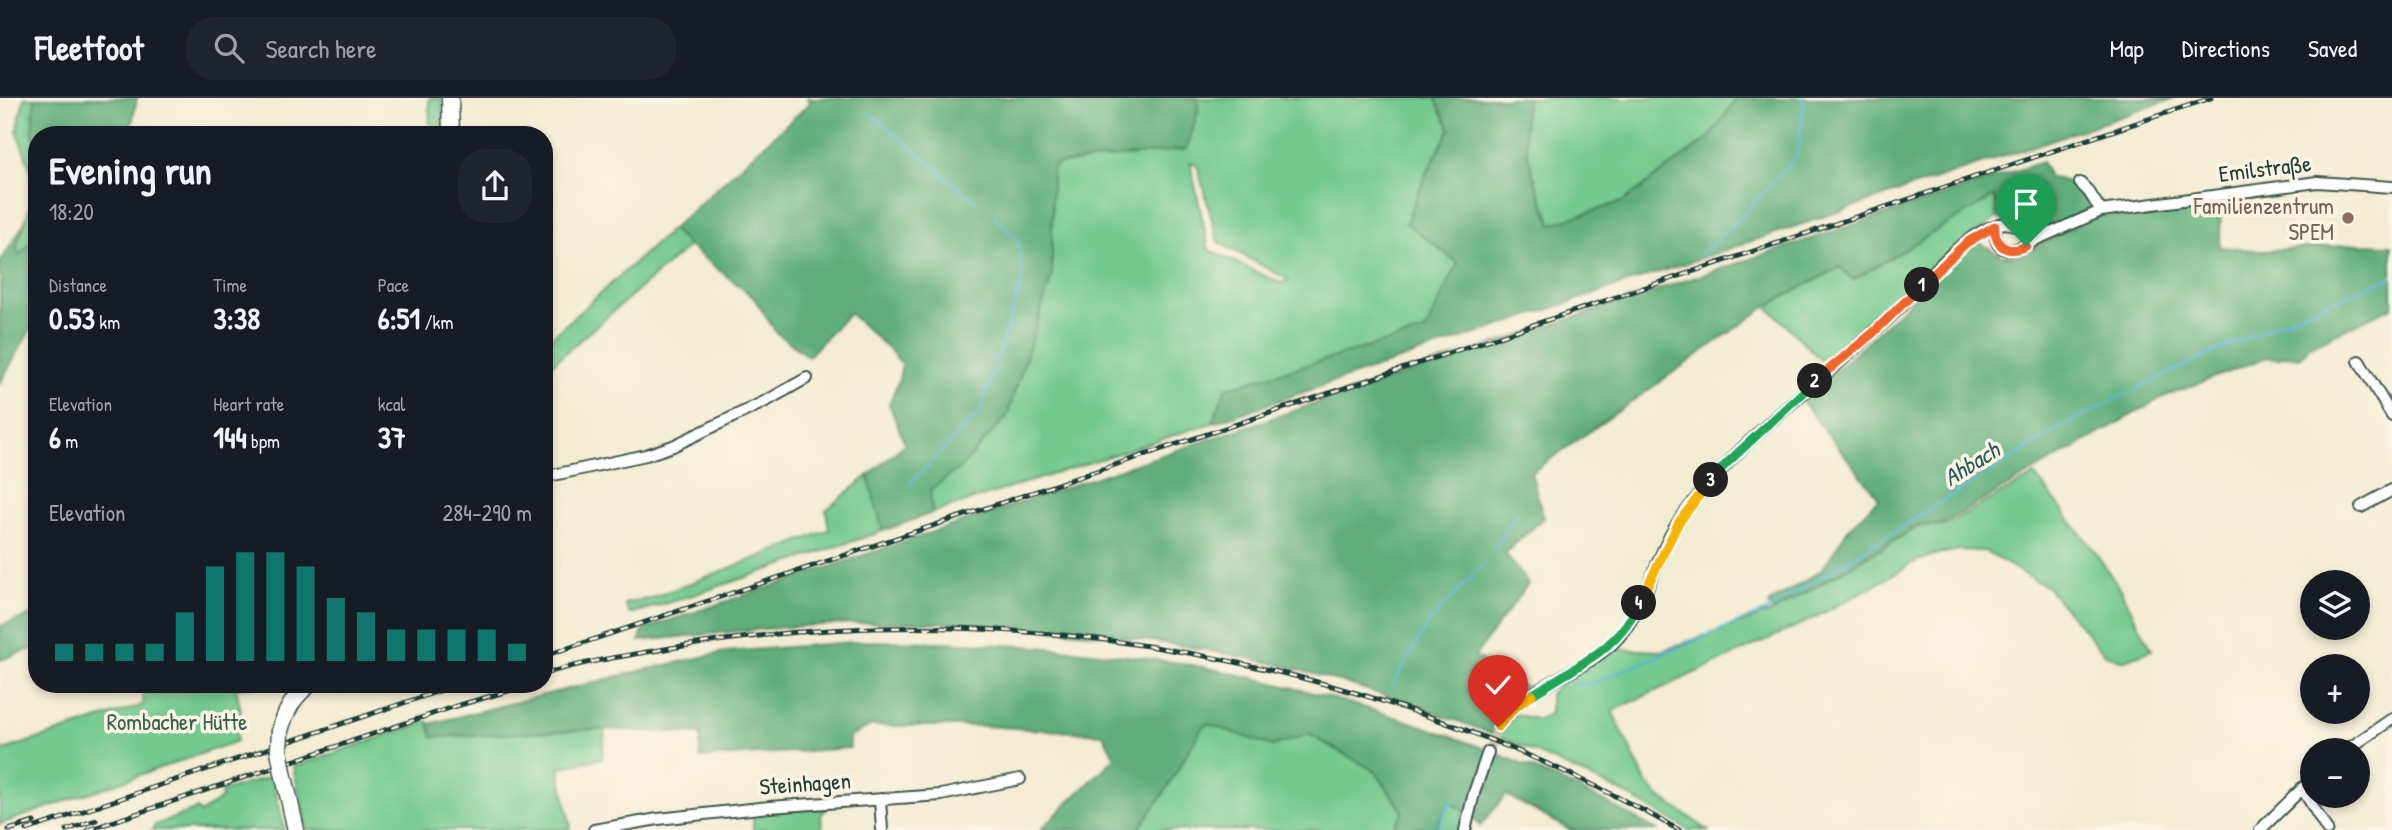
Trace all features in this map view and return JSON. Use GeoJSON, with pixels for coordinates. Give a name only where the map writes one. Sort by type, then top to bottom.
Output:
{"type":"FeatureCollection","features":[{"type":"Feature","properties":{"kind":"street"},"geometry":{"type":"LineString","coordinates":[[450,98],[451,126]]}},
{"type":"Feature","properties":{"kind":"street","name":"Emilstraße"},"geometry":{"type":"LineString","coordinates":[[1995,226],[1998,243],[2003,249],[2011,251],[2101,211],[2317,182],[2392,187]]}},
{"type":"Feature","properties":{"kind":"street"},"geometry":{"type":"LineString","coordinates":[[2080,183],[2101,211]]}},
{"type":"Feature","properties":{"kind":"street"},"geometry":{"type":"LineString","coordinates":[[1498,727],[1513,709],[1613,642],[1633,616],[1679,522],[1726,464],[1813,383],[1882,325],[1966,243],[1995,226],[2006,223],[2037,239]]}},
{"type":"Feature","properties":{"kind":"street"},"geometry":{"type":"LineString","coordinates":[[2359,361],[2391,413]]}},
{"type":"Feature","properties":{"kind":"street"},"geometry":{"type":"LineString","coordinates":[[553,475],[646,455],[673,446],[807,378]]}},
{"type":"Feature","properties":{"kind":"street"},"geometry":{"type":"LineString","coordinates":[[2361,507],[2392,490]]}},
{"type":"Feature","properties":{"kind":"street"},"geometry":{"type":"LineString","coordinates":[[296,830],[279,750],[280,731],[288,707],[299,693]]}},
{"type":"Feature","properties":{"kind":"street"},"geometry":{"type":"LineString","coordinates":[[2364,738],[2392,719]]}},
{"type":"Feature","properties":{"kind":"street"},"geometry":{"type":"LineString","coordinates":[[1465,830],[1488,752]]}},
{"type":"Feature","properties":{"kind":"street","name":"Steinhagen"},"geometry":{"type":"LineString","coordinates":[[594,830],[769,807],[941,795],[1020,779]]}},
{"type":"Feature","properties":{"kind":"street"},"geometry":{"type":"LineString","coordinates":[[2260,830],[2300,790]]}},
{"type":"Feature","properties":{"kind":"street"},"geometry":{"type":"LineString","coordinates":[[880,799],[882,830]]}},
{"type":"Feature","properties":{"kind":"street"},"geometry":{"type":"LineString","coordinates":[[2314,808],[2327,830]]}},
{"type":"Feature","properties":{"kind":"street"},"geometry":{"type":"LineString","coordinates":[[670,830],[671,818]]}},
{"type":"Feature","properties":{"kind":"green space"},"geometry":{"type":"Polygon","coordinates":[[[24,98],[35,98],[32,126],[28,126],[28,162],[17,132],[24,98]]]}},
{"type":"Feature","properties":{"kind":"green space"},"geometry":{"type":"Polygon","coordinates":[[[35,98],[137,98],[132,126],[32,126],[35,98]]]}},
{"type":"Feature","properties":{"kind":"green space"},"geometry":{"type":"Polygon","coordinates":[[[429,98],[442,98],[444,126],[430,126],[429,98]]]}},
{"type":"Feature","properties":{"kind":"green space"},"geometry":{"type":"Polygon","coordinates":[[[807,98],[1198,98],[1198,110],[1187,149],[1057,164],[1052,169],[1052,276],[1007,416],[962,466],[930,490],[932,513],[883,531],[868,476],[905,444],[889,404],[902,364],[849,313],[808,357],[776,332],[753,297],[672,229],[810,103],[807,98]]]}},
{"type":"Feature","properties":{"kind":"green space"},"geometry":{"type":"Polygon","coordinates":[[[1198,98],[1435,98],[1450,128],[1424,178],[1407,223],[1458,263],[1425,331],[1227,388],[1212,423],[932,513],[930,490],[962,466],[1007,416],[1052,276],[1052,169],[1057,164],[1187,149],[1198,110],[1198,98]],[[1190,162],[1209,250],[1280,283],[1289,280],[1218,242],[1197,165],[1190,162]]]}},
{"type":"Feature","properties":{"kind":"green space"},"geometry":{"type":"Polygon","coordinates":[[[1435,98],[1527,98],[1526,146],[1534,178],[1552,224],[1622,202],[1710,137],[1737,98],[2176,98],[1212,423],[1226,388],[1425,331],[1458,263],[1406,223],[1424,178],[1450,129],[1435,98]]]}},
{"type":"Feature","properties":{"kind":"green space"},"geometry":{"type":"Polygon","coordinates":[[[1528,98],[1737,98],[1710,137],[1622,202],[1552,224],[1526,145],[1524,113],[1528,98]]]}},
{"type":"Feature","properties":{"kind":"green space"},"geometry":{"type":"Polygon","coordinates":[[[2042,162],[2049,177],[2074,186],[2090,207],[2048,230],[2037,232],[2019,221],[1997,218],[1995,196],[1853,280],[1839,267],[1767,306],[1531,473],[1544,518],[1505,553],[1528,584],[1475,656],[1532,691],[1504,708],[1497,735],[1362,688],[1280,665],[1197,648],[1071,631],[907,622],[792,627],[639,641],[644,629],[2042,162]]]}},
{"type":"Feature","properties":{"kind":"green space"},"geometry":{"type":"Polygon","coordinates":[[[1995,196],[1996,218],[1927,275],[1827,366],[1767,306],[1840,267],[1853,280],[1995,196]]]}},
{"type":"Feature","properties":{"kind":"green space"},"geometry":{"type":"Polygon","coordinates":[[[2221,201],[2220,247],[2266,251],[2356,244],[2392,245],[2392,307],[2310,346],[2300,357],[2267,357],[2163,397],[1940,525],[1920,525],[1774,611],[1768,604],[1822,570],[1846,532],[1879,498],[1800,399],[1834,372],[1976,240],[2002,256],[2022,254],[2095,215],[2118,215],[2221,201]]]}},
{"type":"Feature","properties":{"kind":"green space"},"geometry":{"type":"Polygon","coordinates":[[[28,212],[28,246],[20,255],[16,247],[28,212]]]}},
{"type":"Feature","properties":{"kind":"green space"},"geometry":{"type":"Polygon","coordinates":[[[26,220],[16,247],[20,255],[28,246],[28,334],[0,383],[0,263],[26,220]]]}},
{"type":"Feature","properties":{"kind":"green space"},"geometry":{"type":"Polygon","coordinates":[[[672,229],[689,246],[553,363],[553,336],[672,229]]]}},
{"type":"Feature","properties":{"kind":"green space"},"geometry":{"type":"Polygon","coordinates":[[[2035,475],[2096,553],[2120,589],[2152,650],[2122,661],[2104,653],[2047,587],[1984,551],[1960,550],[1937,554],[1912,563],[1812,619],[1612,711],[1645,780],[1657,795],[1708,830],[1689,830],[1622,792],[1499,736],[1514,714],[1539,720],[1550,713],[1550,694],[1561,682],[1614,649],[1662,651],[1774,611],[1920,526],[1945,525],[2035,475]]]}},
{"type":"Feature","properties":{"kind":"green space"},"geometry":{"type":"Polygon","coordinates":[[[868,476],[883,531],[629,614],[625,604],[654,597],[829,530],[826,510],[868,476]]]}},
{"type":"Feature","properties":{"kind":"green space"},"geometry":{"type":"Polygon","coordinates":[[[28,616],[28,650],[0,660],[0,626],[28,616]]]}},
{"type":"Feature","properties":{"kind":"green space"},"geometry":{"type":"Polygon","coordinates":[[[866,641],[943,642],[1096,652],[1214,669],[1379,712],[1474,745],[1567,784],[1657,830],[1570,830],[1506,795],[1480,826],[1464,809],[1449,803],[1434,829],[1412,827],[1408,830],[1392,830],[1403,811],[1375,771],[1309,734],[1272,746],[1209,724],[1203,726],[1164,793],[1138,830],[1040,830],[1115,758],[1103,734],[985,726],[870,726],[849,737],[850,748],[700,758],[700,734],[605,729],[433,737],[429,724],[725,652],[866,641]]]}},
{"type":"Feature","properties":{"kind":"green space","name":"Rombacher Hütte"},"geometry":{"type":"Polygon","coordinates":[[[143,693],[237,693],[241,711],[235,725],[237,741],[0,824],[0,751],[143,705],[143,693]]]}},
{"type":"Feature","properties":{"kind":"green space"},"geometry":{"type":"Polygon","coordinates":[[[428,721],[434,737],[605,729],[602,758],[559,768],[571,828],[307,830],[293,767],[428,721]]]}},
{"type":"Feature","properties":{"kind":"green space"},"geometry":{"type":"Polygon","coordinates":[[[1209,724],[1272,746],[1308,734],[1375,771],[1403,812],[1392,830],[1138,830],[1164,793],[1203,726],[1209,724]]]}},
{"type":"Feature","properties":{"kind":"green space"},"geometry":{"type":"Polygon","coordinates":[[[272,776],[285,830],[152,830],[155,825],[197,809],[200,813],[222,798],[221,792],[272,776]]]}},
{"type":"Feature","properties":{"kind":"green space"},"geometry":{"type":"Polygon","coordinates":[[[1449,802],[1464,809],[1460,830],[1408,830],[1449,802]]]}},
{"type":"Feature","properties":{"kind":"green space"},"geometry":{"type":"Polygon","coordinates":[[[827,808],[821,815],[822,830],[753,830],[753,813],[827,808]]]}},
{"type":"Feature","properties":{"kind":"waterway"},"geometry":{"type":"LineString","coordinates":[[1699,256],[1742,216],[1797,156],[1804,103],[1802,98]]}},
{"type":"Feature","properties":{"kind":"waterway"},"geometry":{"type":"LineString","coordinates":[[870,113],[975,201]]}},
{"type":"Feature","properties":{"kind":"waterway"},"geometry":{"type":"LineString","coordinates":[[908,486],[980,412],[1023,278],[1019,242],[994,216]]}},
{"type":"Feature","properties":{"kind":"waterway","name":"Ahbach"},"geometry":{"type":"LineString","coordinates":[[1574,683],[1591,684],[1764,612],[2070,422],[2184,366],[2302,313],[2392,277]]}},
{"type":"Feature","properties":{"kind":"waterway"},"geometry":{"type":"LineString","coordinates":[[1494,550],[1517,514]]}},
{"type":"Feature","properties":{"kind":"waterway"},"geometry":{"type":"LineString","coordinates":[[1392,687],[1428,623],[1485,563]]}},
{"type":"Feature","properties":{"kind":"waterway","name":"Ahbach"},"geometry":{"type":"LineString","coordinates":[[1437,830],[1448,806],[1455,800]]}},
{"type":"Feature","properties":{"kind":"tunnel"},"geometry":{"type":"LineString","coordinates":[[1488,752],[1498,727]]}},
{"type":"Feature","properties":{"kind":"railway"},"geometry":{"type":"LineString","coordinates":[[553,653],[2211,98]]}},
{"type":"Feature","properties":{"kind":"railway"},"geometry":{"type":"LineString","coordinates":[[553,671],[683,646],[811,631],[940,628],[1069,636],[1196,654],[1322,683],[1445,723],[1565,772],[1679,830]]}},
{"type":"Feature","properties":{"kind":"railway"},"geometry":{"type":"LineString","coordinates":[[27,830],[433,693]]}},
{"type":"Feature","properties":{"kind":"railway"},"geometry":{"type":"LineString","coordinates":[[88,830],[501,693]]}},
{"type":"Feature","properties":{"kind":"railway"},"geometry":{"type":"LineString","coordinates":[[67,830],[96,820]]}},
{"type":"Feature","properties":{"kind":"railway"},"geometry":{"type":"LineString","coordinates":[[9,830],[34,822]]}},
{"type":"Feature","properties":{"kind":"place","name":"Familienzentrum SPEM"},"geometry":{"type":"Point","coordinates":[2348,218]}},
{"type":"Feature","properties":{"kind":"route"},"geometry":{"type":"LineString","coordinates":[[1498,727],[1513,709],[1613,642],[1633,616],[1679,522],[1701,492],[1754,437],[1891,317],[1940,266],[1977,235],[1995,226],[1995,236],[2003,249],[2011,251],[2026,246]]}}]}
